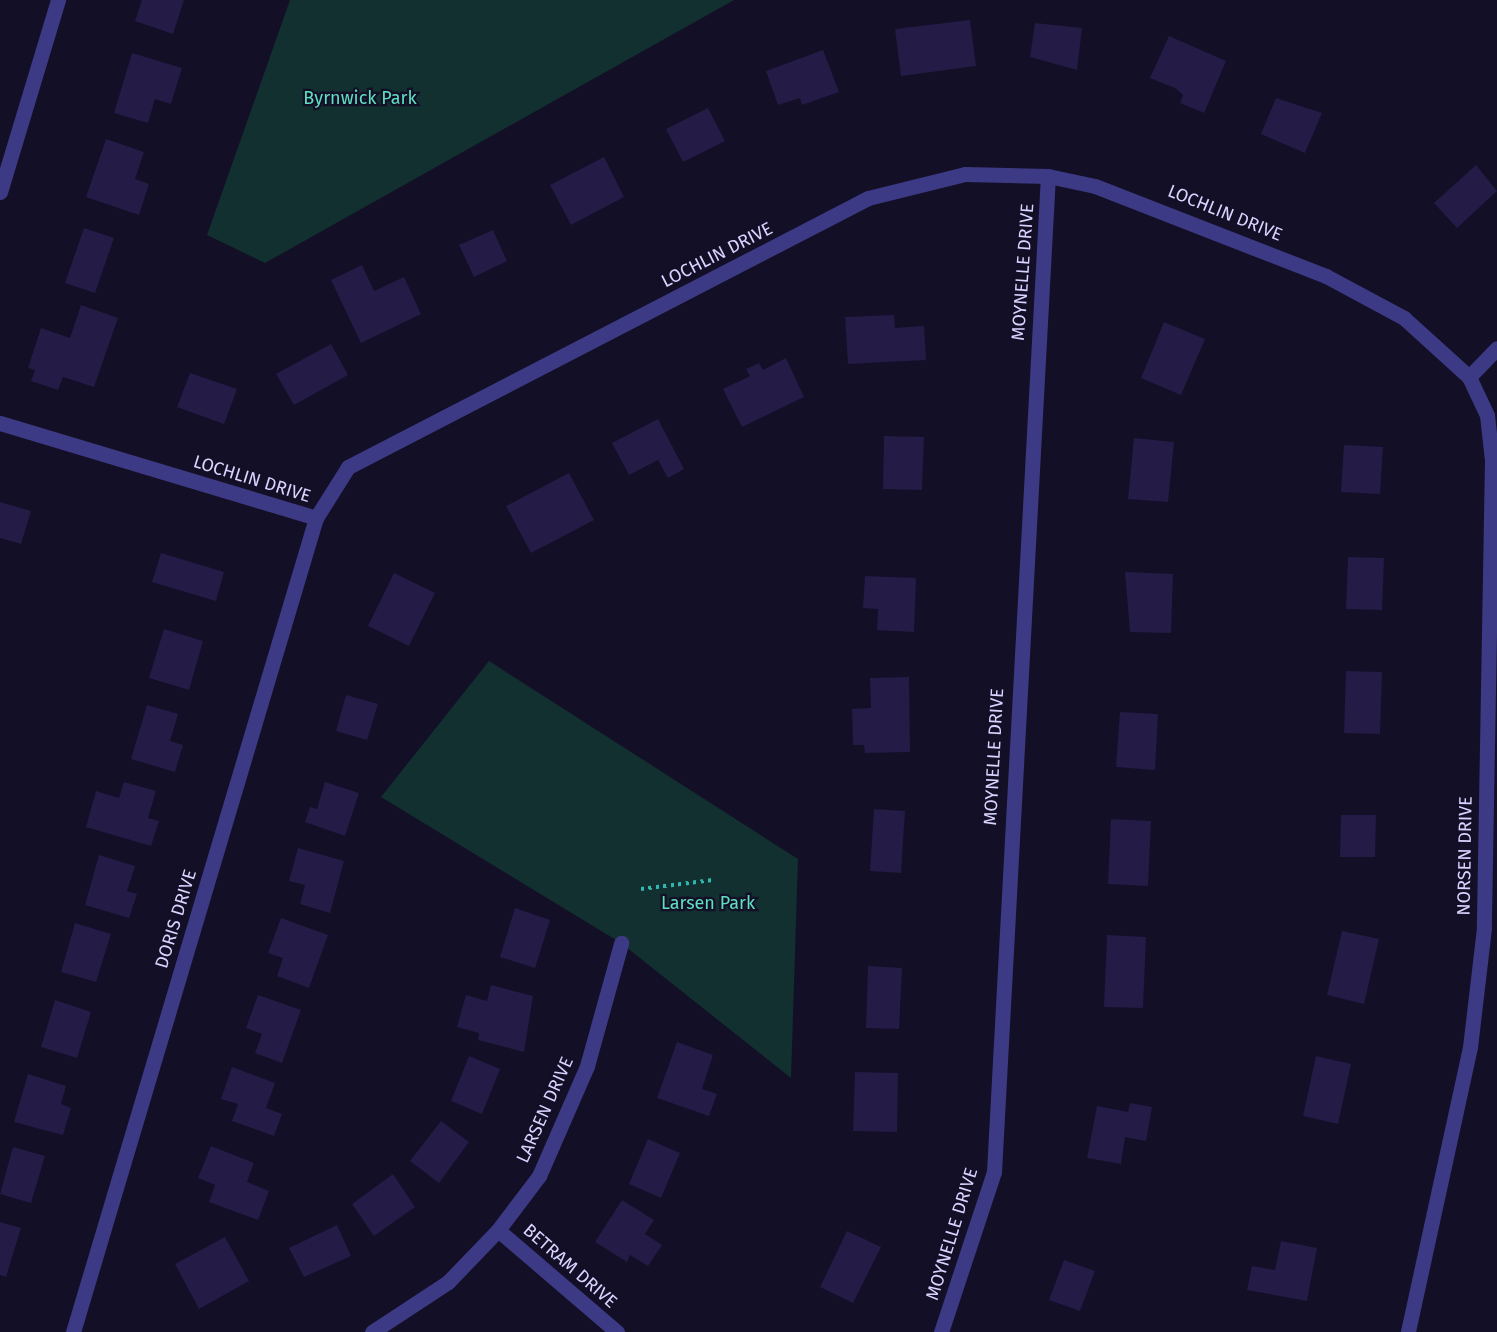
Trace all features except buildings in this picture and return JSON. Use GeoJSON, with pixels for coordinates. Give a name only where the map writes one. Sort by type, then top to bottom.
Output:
{"type":"FeatureCollection","features":[{"type":"Feature","properties":{"kind":"street"},"geometry":{"type":"LineString","coordinates":[[0,192],[58,0]]}},
{"type":"Feature","properties":{"kind":"street","name":"LOCHLIN DRIVE"},"geometry":{"type":"LineString","coordinates":[[0,423],[316,518],[348,467],[868,198],[965,174],[1048,176],[1169,210],[1326,276],[1404,318],[1469,377]]}},
{"type":"Feature","properties":{"kind":"street","name":"MOYNELLE DRIVE"},"geometry":{"type":"LineString","coordinates":[[941,1332],[994,1172],[1048,176]]}},
{"type":"Feature","properties":{"kind":"street"},"geometry":{"type":"LineString","coordinates":[[1469,377],[1497,348]]}},
{"type":"Feature","properties":{"kind":"street","name":"NORSEN DRIVE"},"geometry":{"type":"LineString","coordinates":[[1408,1332],[1470,1047],[1484,928],[1492,460],[1487,415],[1469,377]]}},
{"type":"Feature","properties":{"kind":"street","name":"DORIS DRIVE"},"geometry":{"type":"LineString","coordinates":[[73,1332],[316,518]]}},
{"type":"Feature","properties":{"kind":"street","name":"LARSEN DRIVE"},"geometry":{"type":"LineString","coordinates":[[372,1332],[448,1282],[498,1230],[539,1176],[587,1066],[621,943]]}},
{"type":"Feature","properties":{"kind":"street","name":"BETRAM DRIVE"},"geometry":{"type":"LineString","coordinates":[[498,1230],[617,1332]]}},
{"type":"Feature","properties":{"kind":"path"},"geometry":{"type":"LineString","coordinates":[[641,889],[712,880]]}},
{"type":"Feature","properties":{"kind":"green space","name":"Byrnwick Park"},"geometry":{"type":"Polygon","coordinates":[[[290,0],[734,0],[265,263],[207,235],[290,0]]]}},
{"type":"Feature","properties":{"kind":"green space","name":"Larsen Park"},"geometry":{"type":"Polygon","coordinates":[[[489,661],[798,859],[791,1078],[621,943],[381,797],[489,661]]]}}]}
